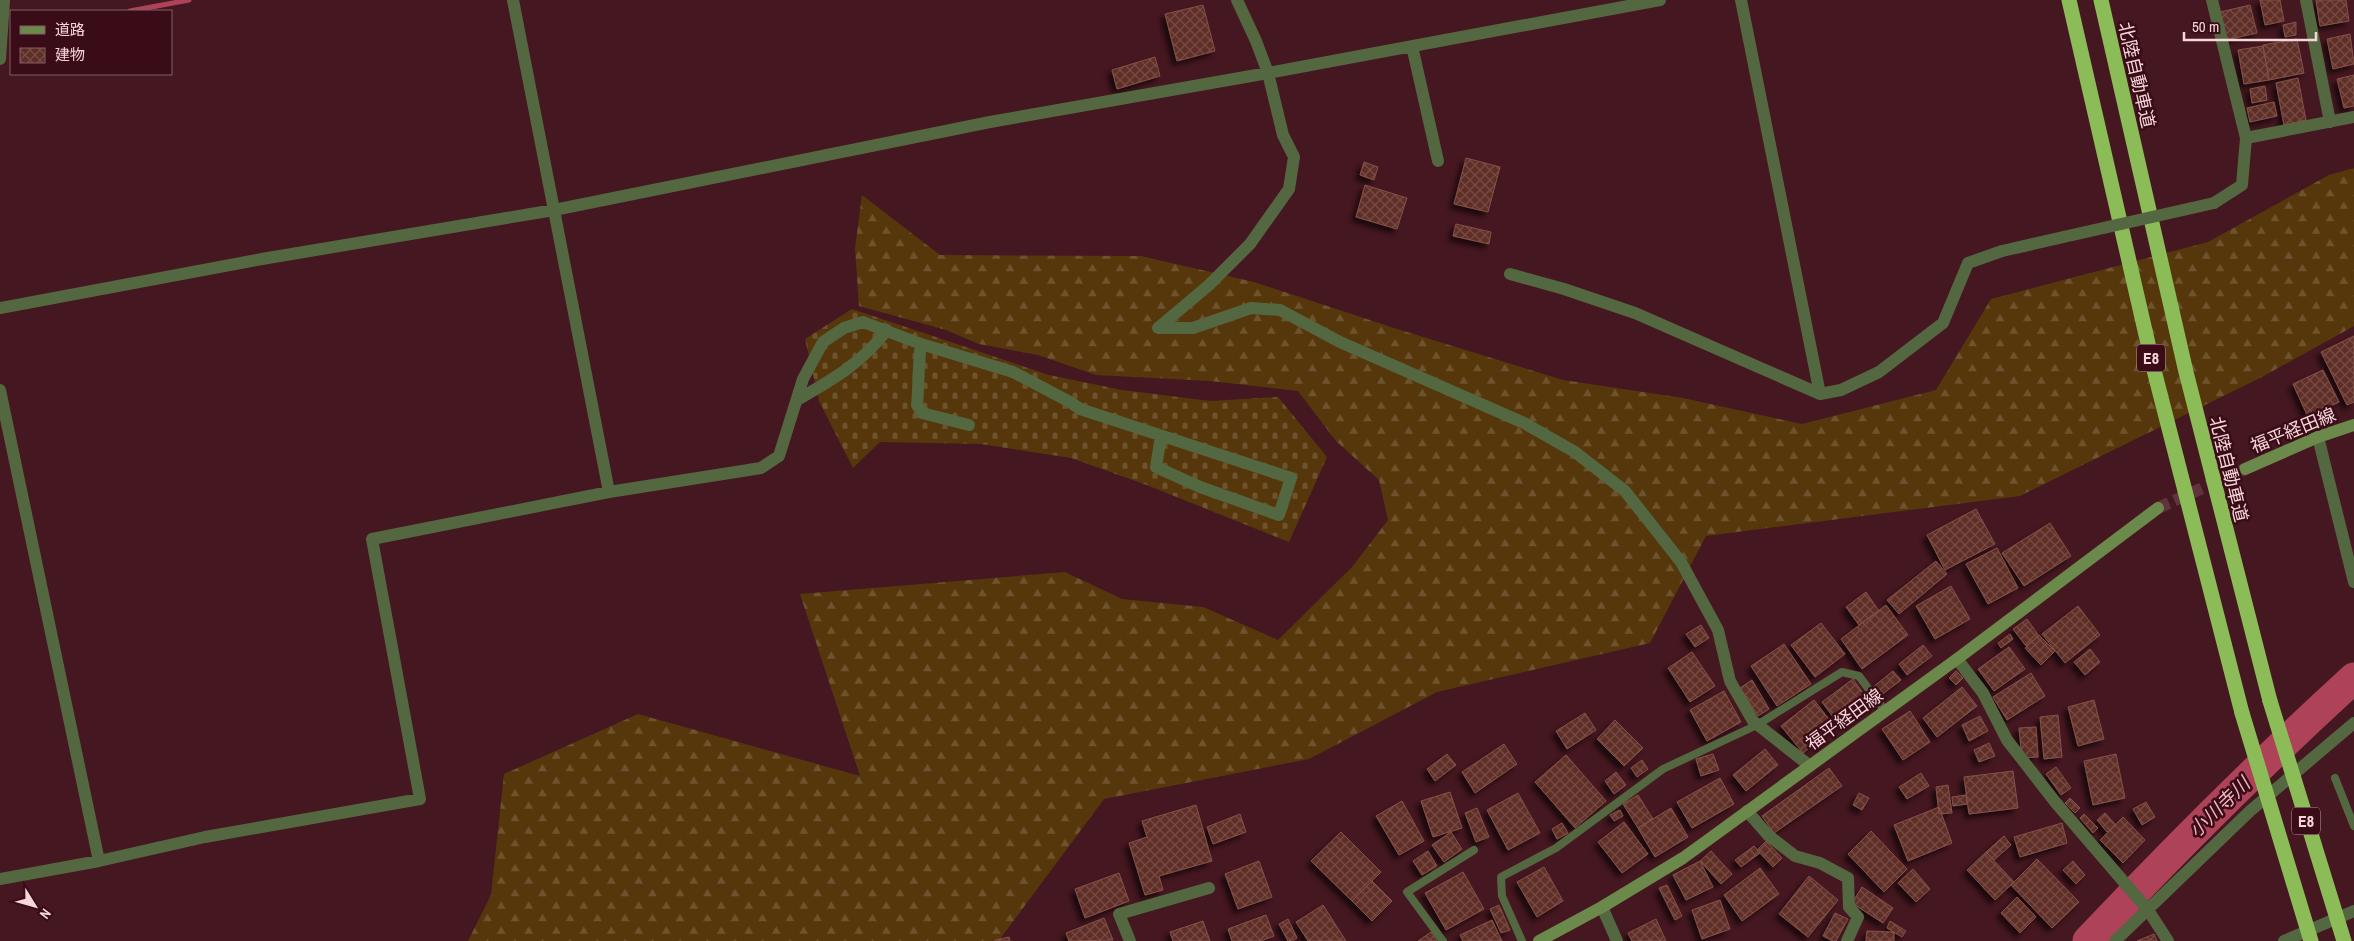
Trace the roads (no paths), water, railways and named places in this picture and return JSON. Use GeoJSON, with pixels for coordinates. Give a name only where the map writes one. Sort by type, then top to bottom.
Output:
{"type":"FeatureCollection","features":[{"type":"Feature","properties":{"kind":"highway","name":"E8"},"geometry":{"type":"LineString","coordinates":[[2069,0],[2155,374],[2242,713],[2311,941]]}},
{"type":"Feature","properties":{"kind":"highway","name":"北陸自動車道"},"geometry":{"type":"LineString","coordinates":[[2101,0],[2186,372],[2270,701],[2344,941]]}},
{"type":"Feature","properties":{"kind":"main road","name":"福平経田線"},"geometry":{"type":"LineString","coordinates":[[2245,468],[2318,437],[2354,425]]}},
{"type":"Feature","properties":{"kind":"main road","name":"福平経田線"},"geometry":{"type":"LineString","coordinates":[[1539,941],[1602,907],[1683,858],[1957,660],[2158,508]]}},
{"type":"Feature","properties":{"kind":"street"},"geometry":{"type":"LineString","coordinates":[[0,59],[4,0]]}},
{"type":"Feature","properties":{"kind":"street"},"geometry":{"type":"LineString","coordinates":[[513,0],[609,492]]}},
{"type":"Feature","properties":{"kind":"street"},"geometry":{"type":"LineString","coordinates":[[1237,0],[1268,73],[1283,134],[1294,157],[1289,189],[1250,244],[1209,285],[1158,328],[1192,328],[1251,308],[1280,310],[1340,342],[1524,423],[1575,452],[1625,491],[1681,562],[1718,630],[1730,680],[1752,721],[1810,766]]}},
{"type":"Feature","properties":{"kind":"street"},"geometry":{"type":"LineString","coordinates":[[0,308],[262,259],[554,210],[990,122],[1268,73],[1660,0]]}},
{"type":"Feature","properties":{"kind":"street"},"geometry":{"type":"LineString","coordinates":[[1741,0],[1820,394]]}},
{"type":"Feature","properties":{"kind":"street"},"geometry":{"type":"LineString","coordinates":[[1510,274],[1564,289],[1634,313],[1820,394],[1841,390],[1878,372],[1943,323],[1968,263],[2002,251],[2214,203],[2242,185],[2246,138],[2212,0]]}},
{"type":"Feature","properties":{"kind":"street"},"geometry":{"type":"LineString","coordinates":[[2306,0],[2330,122]]}},
{"type":"Feature","properties":{"kind":"street"},"geometry":{"type":"LineString","coordinates":[[1412,46],[1438,161]]}},
{"type":"Feature","properties":{"kind":"street"},"geometry":{"type":"LineString","coordinates":[[2246,138],[2354,117]]}},
{"type":"Feature","properties":{"kind":"street"},"geometry":{"type":"LineString","coordinates":[[0,879],[99,861],[205,837],[420,799],[372,539],[609,492],[761,468],[779,456],[803,379],[823,342],[844,328],[863,322],[921,344],[1013,372],[1080,409],[1290,478],[1279,515],[1200,487],[1156,467],[1161,436]]}},
{"type":"Feature","properties":{"kind":"street"},"geometry":{"type":"LineString","coordinates":[[797,400],[842,374],[872,351],[887,330]]}},
{"type":"Feature","properties":{"kind":"street"},"geometry":{"type":"LineString","coordinates":[[921,344],[916,405],[922,413],[969,425]]}},
{"type":"Feature","properties":{"kind":"street"},"geometry":{"type":"LineString","coordinates":[[0,390],[99,861]]}},
{"type":"Feature","properties":{"kind":"street"},"geometry":{"type":"LineString","coordinates":[[2318,437],[2354,582]]}},
{"type":"Feature","properties":{"kind":"street"},"geometry":{"type":"LineString","coordinates":[[1957,660],[1983,693],[2007,740],[2056,803],[2148,910],[2168,941]]}},
{"type":"Feature","properties":{"kind":"street"},"geometry":{"type":"LineString","coordinates":[[2115,941],[2250,811],[2354,723]]}},
{"type":"Feature","properties":{"kind":"street"},"geometry":{"type":"LineString","coordinates":[[1747,811],[1768,835],[1795,856],[1820,863],[1848,878],[1849,907],[1858,917],[1847,941]]}},
{"type":"Feature","properties":{"kind":"street"},"geometry":{"type":"LineString","coordinates":[[1130,941],[1118,914],[1209,888]]}},
{"type":"Feature","properties":{"kind":"street"},"geometry":{"type":"LineString","coordinates":[[1602,907],[1617,941]]}},
{"type":"Feature","properties":{"kind":"street"},"geometry":{"type":"LineString","coordinates":[[2284,941],[2354,911]]}},
{"type":"Feature","properties":{"kind":"lane"},"geometry":{"type":"LineString","coordinates":[[1522,941],[1502,896],[1501,877],[1556,848],[1663,769],[1757,725],[1842,672],[1858,676],[1885,711]]}},
{"type":"Feature","properties":{"kind":"lane"},"geometry":{"type":"LineString","coordinates":[[2335,778],[2354,826]]}},
{"type":"Feature","properties":{"kind":"lane"},"geometry":{"type":"LineString","coordinates":[[1443,941],[1407,892],[1474,850]]}},
{"type":"Feature","properties":{"kind":"waterway"},"geometry":{"type":"LineString","coordinates":[[135,10],[189,0]]}},
{"type":"Feature","properties":{"kind":"waterway","name":"小川寺川"},"geometry":{"type":"LineString","coordinates":[[2088,941],[2219,807],[2354,678]]}},
{"type":"Feature","properties":{"kind":"tunnel"},"geometry":{"type":"LineString","coordinates":[[2158,508],[2245,469]]}}]}
